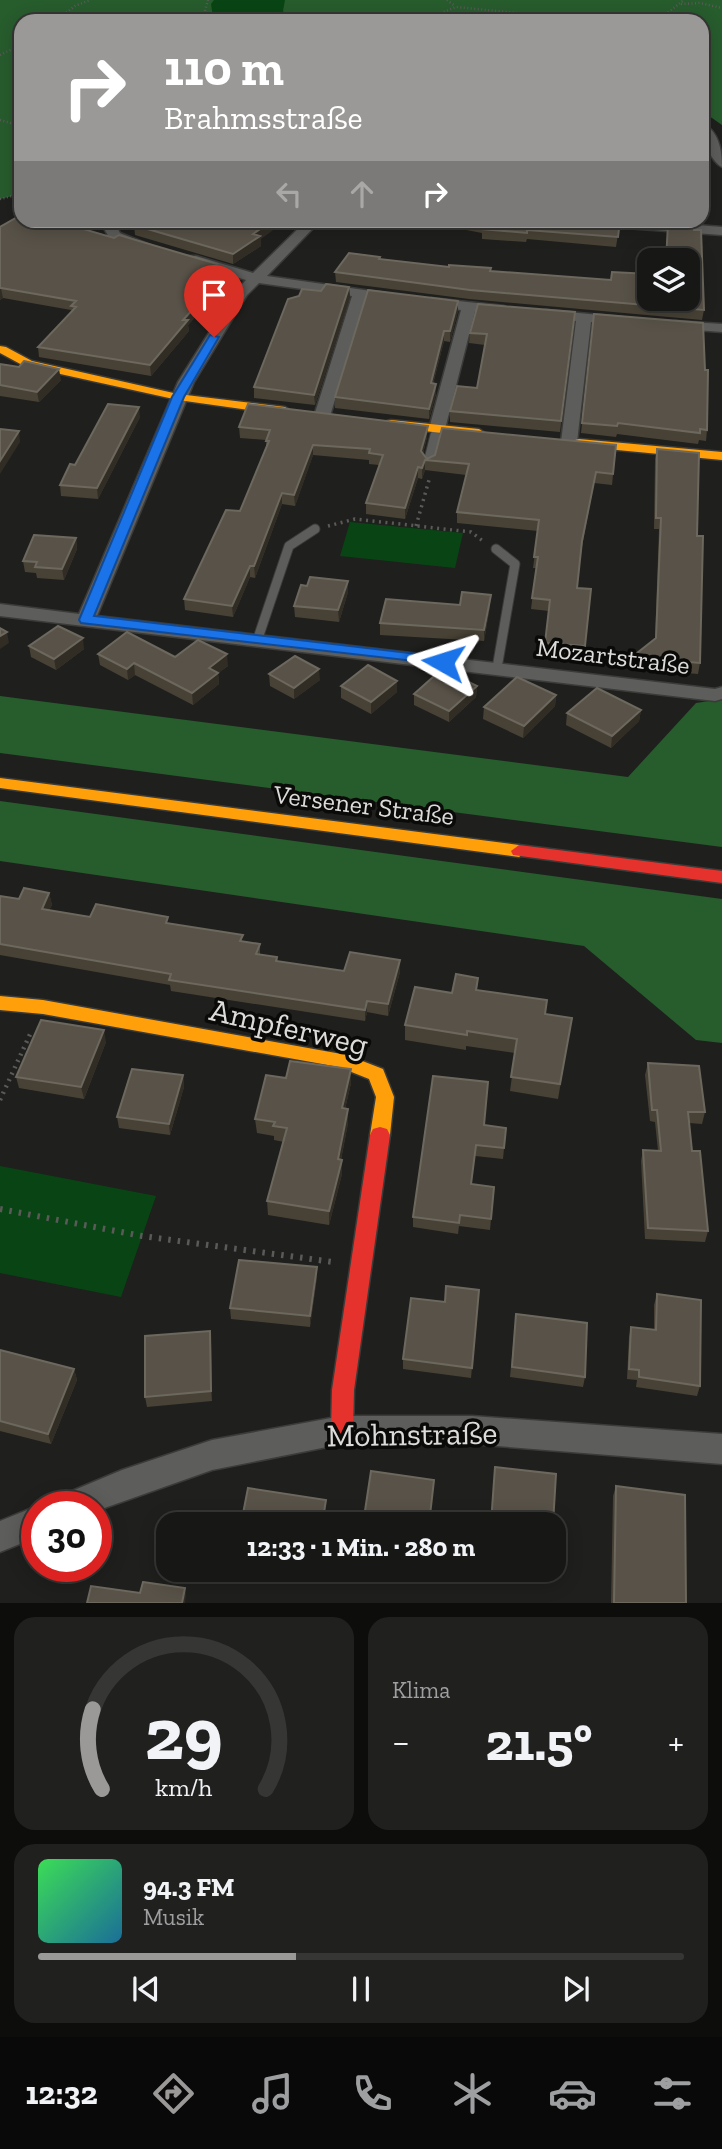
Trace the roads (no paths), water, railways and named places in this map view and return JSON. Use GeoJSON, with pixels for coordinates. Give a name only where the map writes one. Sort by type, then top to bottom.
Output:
{"type":"FeatureCollection","features":[{"type":"Feature","properties":{"kind":"street"},"geometry":{"type":"LineString","coordinates":[[709,151],[722,163]]}},
{"type":"Feature","properties":{"kind":"street"},"geometry":{"type":"LineString","coordinates":[[111,228],[115,236],[153,248]]}},
{"type":"Feature","properties":{"kind":"street"},"geometry":{"type":"LineString","coordinates":[[86,620],[178,397],[241,293],[307,228]]}},
{"type":"Feature","properties":{"kind":"street"},"geometry":{"type":"LineString","coordinates":[[672,228],[722,232]]}},
{"type":"Feature","properties":{"kind":"street"},"geometry":{"type":"LineString","coordinates":[[178,255],[254,278],[360,294],[584,318],[722,328]]}},
{"type":"Feature","properties":{"kind":"street"},"geometry":{"type":"LineString","coordinates":[[2,349],[28,364],[178,397],[316,416],[360,294]]}},
{"type":"Feature","properties":{"kind":"street"},"geometry":{"type":"LineString","coordinates":[[437,429],[469,306]]}},
{"type":"Feature","properties":{"kind":"street"},"geometry":{"type":"LineString","coordinates":[[584,318],[562,441],[722,456]]}},
{"type":"Feature","properties":{"kind":"street"},"geometry":{"type":"LineString","coordinates":[[373,422],[490,434]]}},
{"type":"Feature","properties":{"kind":"street","name":"Mozartstraße"},"geometry":{"type":"LineString","coordinates":[[0,610],[715,695],[722,693]]}},
{"type":"Feature","properties":{"kind":"street","name":"Versener Straße"},"geometry":{"type":"LineString","coordinates":[[0,783],[722,877]]}},
{"type":"Feature","properties":{"kind":"street","name":"Ampferweg"},"geometry":{"type":"LineString","coordinates":[[0,1003],[43,1007],[341,1060],[376,1074],[385,1097],[343,1390],[342,1430]]}},
{"type":"Feature","properties":{"kind":"street","name":"Mohnstraße"},"geometry":{"type":"LineString","coordinates":[[107,1491],[212,1455],[342,1430],[472,1430],[722,1449]]}},
{"type":"Feature","properties":{"kind":"street"},"geometry":{"type":"LineString","coordinates":[[0,1537],[21,1528]]}},
{"type":"Feature","properties":{"kind":"lane"},"geometry":{"type":"LineString","coordinates":[[428,463],[437,429]]}},
{"type":"Feature","properties":{"kind":"lane"},"geometry":{"type":"LineString","coordinates":[[257,641],[289,546],[315,529]]}},
{"type":"Feature","properties":{"kind":"lane","name":"Mozartstraße"},"geometry":{"type":"LineString","coordinates":[[496,549],[515,564],[497,668]]}}]}
